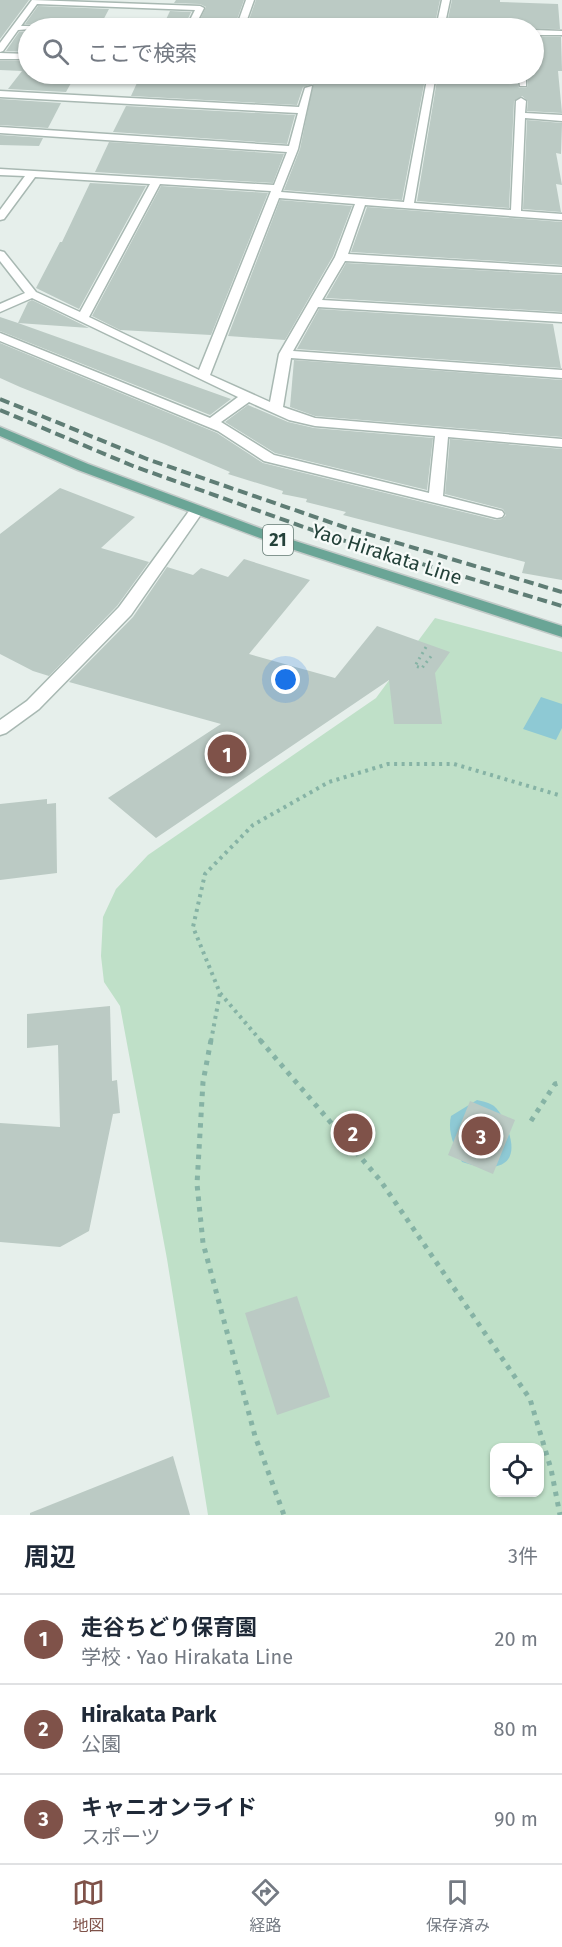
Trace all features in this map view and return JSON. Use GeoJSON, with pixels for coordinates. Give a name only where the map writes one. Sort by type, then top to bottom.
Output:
{"type":"FeatureCollection","features":[{"type":"Feature","properties":{"kind":"main road","name":"Yao Hirakata Line"},"geometry":{"type":"LineString","coordinates":[[0,431],[83,467],[284,542],[562,632]]}},
{"type":"Feature","properties":{"kind":"street"},"geometry":{"type":"LineString","coordinates":[[244,18],[250,0]]}},
{"type":"Feature","properties":{"kind":"street"},"geometry":{"type":"LineString","coordinates":[[442,18],[446,0]]}},
{"type":"Feature","properties":{"kind":"street"},"geometry":{"type":"LineString","coordinates":[[23,18],[35,1],[200,8],[195,18]]}},
{"type":"Feature","properties":{"kind":"street"},"geometry":{"type":"LineString","coordinates":[[0,49],[18,25]]}},
{"type":"Feature","properties":{"kind":"street"},"geometry":{"type":"LineString","coordinates":[[544,32],[562,33]]}},
{"type":"Feature","properties":{"kind":"street"},"geometry":{"type":"LineString","coordinates":[[0,56],[18,57]]}},
{"type":"Feature","properties":{"kind":"street"},"geometry":{"type":"LineString","coordinates":[[408,207],[430,84]]}},
{"type":"Feature","properties":{"kind":"street"},"geometry":{"type":"LineString","coordinates":[[203,377],[293,148],[309,88]]}},
{"type":"Feature","properties":{"kind":"street"},"geometry":{"type":"LineString","coordinates":[[0,94],[303,110]]}},
{"type":"Feature","properties":{"kind":"street"},"geometry":{"type":"LineString","coordinates":[[516,214],[521,101]]}},
{"type":"Feature","properties":{"kind":"street"},"geometry":{"type":"LineString","coordinates":[[520,116],[562,118]]}},
{"type":"Feature","properties":{"kind":"street"},"geometry":{"type":"LineString","coordinates":[[0,130],[293,148]]}},
{"type":"Feature","properties":{"kind":"street"},"geometry":{"type":"LineString","coordinates":[[0,172],[276,191],[408,207],[562,217]]}},
{"type":"Feature","properties":{"kind":"street"},"geometry":{"type":"LineString","coordinates":[[0,218],[32,174]]}},
{"type":"Feature","properties":{"kind":"street"},"geometry":{"type":"LineString","coordinates":[[82,320],[156,182]]}},
{"type":"Feature","properties":{"kind":"street"},"geometry":{"type":"LineString","coordinates":[[276,408],[285,354],[341,257],[361,202]]}},
{"type":"Feature","properties":{"kind":"street"},"geometry":{"type":"LineString","coordinates":[[341,257],[562,270]]}},
{"type":"Feature","properties":{"kind":"street"},"geometry":{"type":"LineString","coordinates":[[3,261],[32,294],[203,377],[294,417],[315,422],[562,443]]}},
{"type":"Feature","properties":{"kind":"street"},"geometry":{"type":"LineString","coordinates":[[0,308],[32,294]]}},
{"type":"Feature","properties":{"kind":"street"},"geometry":{"type":"LineString","coordinates":[[313,303],[562,318]]}},
{"type":"Feature","properties":{"kind":"street"},"geometry":{"type":"LineString","coordinates":[[0,337],[212,423],[269,458],[497,514]]}},
{"type":"Feature","properties":{"kind":"street"},"geometry":{"type":"LineString","coordinates":[[285,354],[562,374]]}},
{"type":"Feature","properties":{"kind":"street"},"geometry":{"type":"LineString","coordinates":[[212,423],[248,396]]}},
{"type":"Feature","properties":{"kind":"street"},"geometry":{"type":"LineString","coordinates":[[436,499],[442,433]]}},
{"type":"Feature","properties":{"kind":"street"},"geometry":{"type":"LineString","coordinates":[[0,729],[33,705],[125,611],[196,510]]}},
{"type":"Feature","properties":{"kind":"path"},"geometry":{"type":"LineString","coordinates":[[426,647],[416,666],[422,668],[432,655]]}},
{"type":"Feature","properties":{"kind":"path"},"geometry":{"type":"LineString","coordinates":[[560,1515],[551,1468],[530,1399],[380,1180],[220,993],[193,927],[205,874],[253,825],[329,782],[388,764],[454,764],[562,796]]}},
{"type":"Feature","properties":{"kind":"path"},"geometry":{"type":"LineString","coordinates":[[220,993],[203,1082],[196,1184],[203,1243],[255,1436],[284,1515]]}},
{"type":"Feature","properties":{"kind":"path"},"geometry":{"type":"LineString","coordinates":[[531,1121],[555,1084],[562,1083]]}},
{"type":"Feature","properties":{"kind":"green space"},"geometry":{"type":"Polygon","coordinates":[[[435,618],[562,652],[562,1515],[208,1515],[167,1259],[120,1006],[104,982],[101,956],[103,917],[116,889],[148,855],[376,698],[435,618]]]}},
{"type":"Feature","properties":{"kind":"water"},"geometry":{"type":"Polygon","coordinates":[[[541,697],[562,704],[562,728],[556,740],[523,729],[541,697]]]}},
{"type":"Feature","properties":{"kind":"water"},"geometry":{"type":"Polygon","coordinates":[[[477,1100],[494,1106],[501,1114],[508,1130],[511,1153],[501,1165],[483,1167],[462,1162],[454,1146],[450,1128],[451,1116],[477,1100]]]}},
{"type":"Feature","properties":{"kind":"building"},"geometry":{"type":"Polygon","coordinates":[[[0,0],[29,0],[0,39],[0,0]]]}},
{"type":"Feature","properties":{"kind":"building"},"geometry":{"type":"Polygon","coordinates":[[[176,0],[244,0],[238,18],[201,18],[206,7],[200,4],[174,3],[176,0]]]}},
{"type":"Feature","properties":{"kind":"building"},"geometry":{"type":"Polygon","coordinates":[[[256,0],[440,0],[436,18],[250,18],[256,0]]]}},
{"type":"Feature","properties":{"kind":"building"},"geometry":{"type":"Polygon","coordinates":[[[452,0],[500,0],[500,2],[558,4],[560,29],[544,29],[544,18],[448,18],[452,0]]]}},
{"type":"Feature","properties":{"kind":"building"},"geometry":{"type":"Polygon","coordinates":[[[38,6],[109,9],[104,18],[29,18],[38,6]]]}},
{"type":"Feature","properties":{"kind":"building"},"geometry":{"type":"Polygon","coordinates":[[[170,11],[191,12],[188,18],[167,18],[170,11]]]}},
{"type":"Feature","properties":{"kind":"building"},"geometry":{"type":"Polygon","coordinates":[[[18,33],[18,52],[6,51],[18,33]]]}},
{"type":"Feature","properties":{"kind":"building"},"geometry":{"type":"Polygon","coordinates":[[[544,37],[561,37],[562,71],[558,71],[562,113],[527,111],[528,101],[522,96],[514,101],[509,208],[417,201],[436,84],[518,84],[519,88],[528,86],[528,84],[544,84],[544,37]]]}},
{"type":"Feature","properties":{"kind":"building"},"geometry":{"type":"Polygon","coordinates":[[[0,61],[18,61],[18,71],[0,70],[0,61]]]}},
{"type":"Feature","properties":{"kind":"building"},"geometry":{"type":"Polygon","coordinates":[[[18,76],[18,84],[70,84],[66,92],[8,89],[18,76]]]}},
{"type":"Feature","properties":{"kind":"building"},"geometry":{"type":"Polygon","coordinates":[[[136,84],[313,84],[303,87],[297,105],[131,96],[136,84]]]}},
{"type":"Feature","properties":{"kind":"building"},"geometry":{"type":"Polygon","coordinates":[[[313,84],[424,84],[402,200],[284,190],[300,149],[313,84]]]}},
{"type":"Feature","properties":{"kind":"building"},"geometry":{"type":"Polygon","coordinates":[[[0,99],[61,103],[48,128],[0,125],[0,99]]]}},
{"type":"Feature","properties":{"kind":"building"},"geometry":{"type":"Polygon","coordinates":[[[126,106],[295,115],[287,144],[113,132],[126,106]]]}},
{"type":"Feature","properties":{"kind":"building"},"geometry":{"type":"Polygon","coordinates":[[[527,120],[562,123],[561,154],[556,153],[562,185],[556,184],[561,212],[523,209],[527,120]]]}},
{"type":"Feature","properties":{"kind":"building"},"geometry":{"type":"Polygon","coordinates":[[[0,135],[43,138],[39,146],[0,145],[0,135]]]}},
{"type":"Feature","properties":{"kind":"building"},"geometry":{"type":"Polygon","coordinates":[[[109,142],[284,154],[273,183],[95,172],[109,142]]]}},
{"type":"Feature","properties":{"kind":"building"},"geometry":{"type":"Polygon","coordinates":[[[90,183],[146,186],[79,309],[36,288],[62,242],[90,183]]]}},
{"type":"Feature","properties":{"kind":"building"},"geometry":{"type":"Polygon","coordinates":[[[161,186],[268,193],[211,335],[120,330],[92,316],[161,186]]]}},
{"type":"Feature","properties":{"kind":"building"},"geometry":{"type":"Polygon","coordinates":[[[280,200],[352,206],[333,256],[285,340],[228,336],[280,200]]]}},
{"type":"Feature","properties":{"kind":"building"},"geometry":{"type":"Polygon","coordinates":[[[367,207],[562,222],[562,265],[351,252],[367,207]]]}},
{"type":"Feature","properties":{"kind":"building"},"geometry":{"type":"Polygon","coordinates":[[[346,263],[562,275],[562,312],[326,298],[346,263]]]}},
{"type":"Feature","properties":{"kind":"building"},"geometry":{"type":"Polygon","coordinates":[[[32,300],[89,328],[18,323],[28,302],[32,300]]]}},
{"type":"Feature","properties":{"kind":"building"},"geometry":{"type":"Polygon","coordinates":[[[319,309],[553,324],[561,368],[297,349],[319,309]]]}},
{"type":"Feature","properties":{"kind":"building"},"geometry":{"type":"Polygon","coordinates":[[[0,317],[231,399],[210,415],[0,331],[0,317]]]}},
{"type":"Feature","properties":{"kind":"building"},"geometry":{"type":"Polygon","coordinates":[[[0,343],[217,433],[263,463],[496,520],[506,515],[503,509],[445,494],[450,439],[562,449],[562,580],[522,573],[525,562],[343,515],[346,512],[306,502],[307,499],[282,494],[283,491],[228,474],[230,472],[164,444],[20,387],[0,378],[0,343]]]}},
{"type":"Feature","properties":{"kind":"building"},"geometry":{"type":"Polygon","coordinates":[[[294,360],[562,380],[562,437],[315,416],[290,407],[294,360]]]}},
{"type":"Feature","properties":{"kind":"building"},"geometry":{"type":"Polygon","coordinates":[[[248,405],[288,422],[314,428],[433,438],[427,490],[275,453],[225,422],[248,405]]]}},
{"type":"Feature","properties":{"kind":"building"},"geometry":{"type":"Polygon","coordinates":[[[60,488],[135,517],[101,548],[149,562],[117,606],[49,676],[33,671],[0,654],[0,534],[60,488]]]}},
{"type":"Feature","properties":{"kind":"building"},"geometry":{"type":"Polygon","coordinates":[[[244,559],[310,580],[249,654],[335,678],[377,626],[450,652],[435,673],[442,724],[394,724],[389,680],[156,838],[108,798],[221,724],[69,682],[133,617],[167,567],[193,575],[201,568],[228,577],[244,559]]]}},
{"type":"Feature","properties":{"kind":"building"},"geometry":{"type":"Polygon","coordinates":[[[47,799],[47,804],[56,803],[57,873],[0,880],[0,804],[47,799]]]}},
{"type":"Feature","properties":{"kind":"building"},"geometry":{"type":"Polygon","coordinates":[[[110,1006],[112,1081],[117,1080],[120,1113],[113,1114],[89,1231],[60,1247],[0,1242],[0,1123],[60,1127],[58,1045],[27,1048],[27,1014],[110,1006]]]}},
{"type":"Feature","properties":{"kind":"building"},"geometry":{"type":"Polygon","coordinates":[[[470,1101],[515,1120],[493,1174],[448,1155],[470,1101]]]}},
{"type":"Feature","properties":{"kind":"building"},"geometry":{"type":"Polygon","coordinates":[[[297,1296],[330,1397],[277,1415],[245,1313],[297,1296]]]}},
{"type":"Feature","properties":{"kind":"building"},"geometry":{"type":"Polygon","coordinates":[[[173,1456],[190,1515],[30,1515],[30,1513],[173,1456]]]}},
{"type":"Feature","properties":{"kind":"railway"},"geometry":{"type":"LineString","coordinates":[[0,399],[147,459],[344,527],[562,592]]}},
{"type":"Feature","properties":{"kind":"railway"},"geometry":{"type":"LineString","coordinates":[[0,410],[133,466],[329,536],[562,606]]}},
{"type":"Feature","properties":{"kind":"place","name":"走谷ちどり保育園"},"geometry":{"type":"Point","coordinates":[227,754]}},
{"type":"Feature","properties":{"kind":"place","name":"Hirakata Park"},"geometry":{"type":"Point","coordinates":[353,1133]}},
{"type":"Feature","properties":{"kind":"place","name":"キャニオンライド"},"geometry":{"type":"Point","coordinates":[481,1136]}}]}
